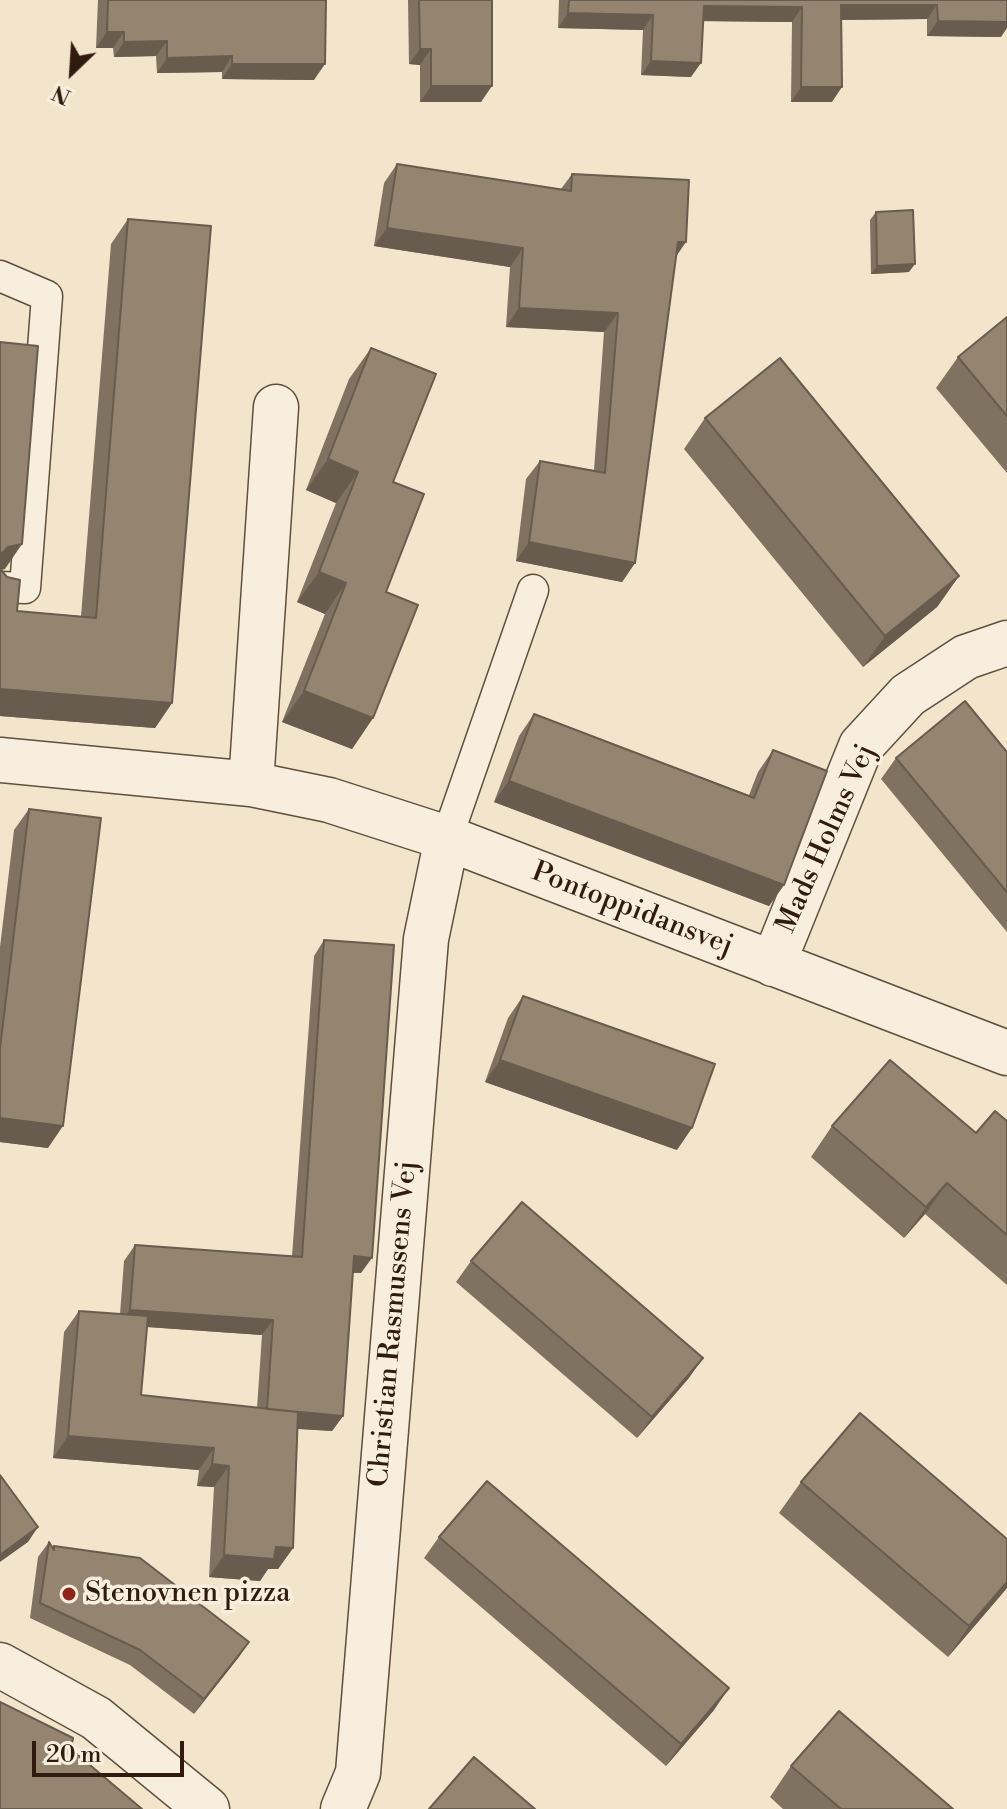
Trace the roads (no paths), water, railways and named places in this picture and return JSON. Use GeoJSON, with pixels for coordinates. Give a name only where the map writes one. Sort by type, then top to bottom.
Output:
{"type":"FeatureCollection","features":[{"type":"Feature","properties":{"kind":"street"},"geometry":{"type":"LineString","coordinates":[[251,784],[276,407]]}},
{"type":"Feature","properties":{"kind":"street","name":"Mads Holms Vej"},"geometry":{"type":"LineString","coordinates":[[773,964],[861,746],[908,695],[966,657],[1007,643]]}},
{"type":"Feature","properties":{"kind":"street","name":"Pontoppidansvej"},"geometry":{"type":"LineString","coordinates":[[0,760],[251,784],[329,800],[447,838],[1007,1053]]}},
{"type":"Feature","properties":{"kind":"street","name":"Christian Rasmussens Vej"},"geometry":{"type":"LineString","coordinates":[[343,1809],[358,1773],[426,939],[447,838]]}},
{"type":"Feature","properties":{"kind":"street"},"geometry":{"type":"LineString","coordinates":[[0,1665],[96,1718],[207,1809]]}},
{"type":"Feature","properties":{"kind":"lane"},"geometry":{"type":"LineString","coordinates":[[0,276],[47,296],[25,588],[0,587]]}},
{"type":"Feature","properties":{"kind":"lane"},"geometry":{"type":"LineString","coordinates":[[447,838],[533,590]]}},
{"type":"Feature","properties":{"kind":"place","name":"Stenovnen pizza"},"geometry":{"type":"Point","coordinates":[69,1594]}}]}
